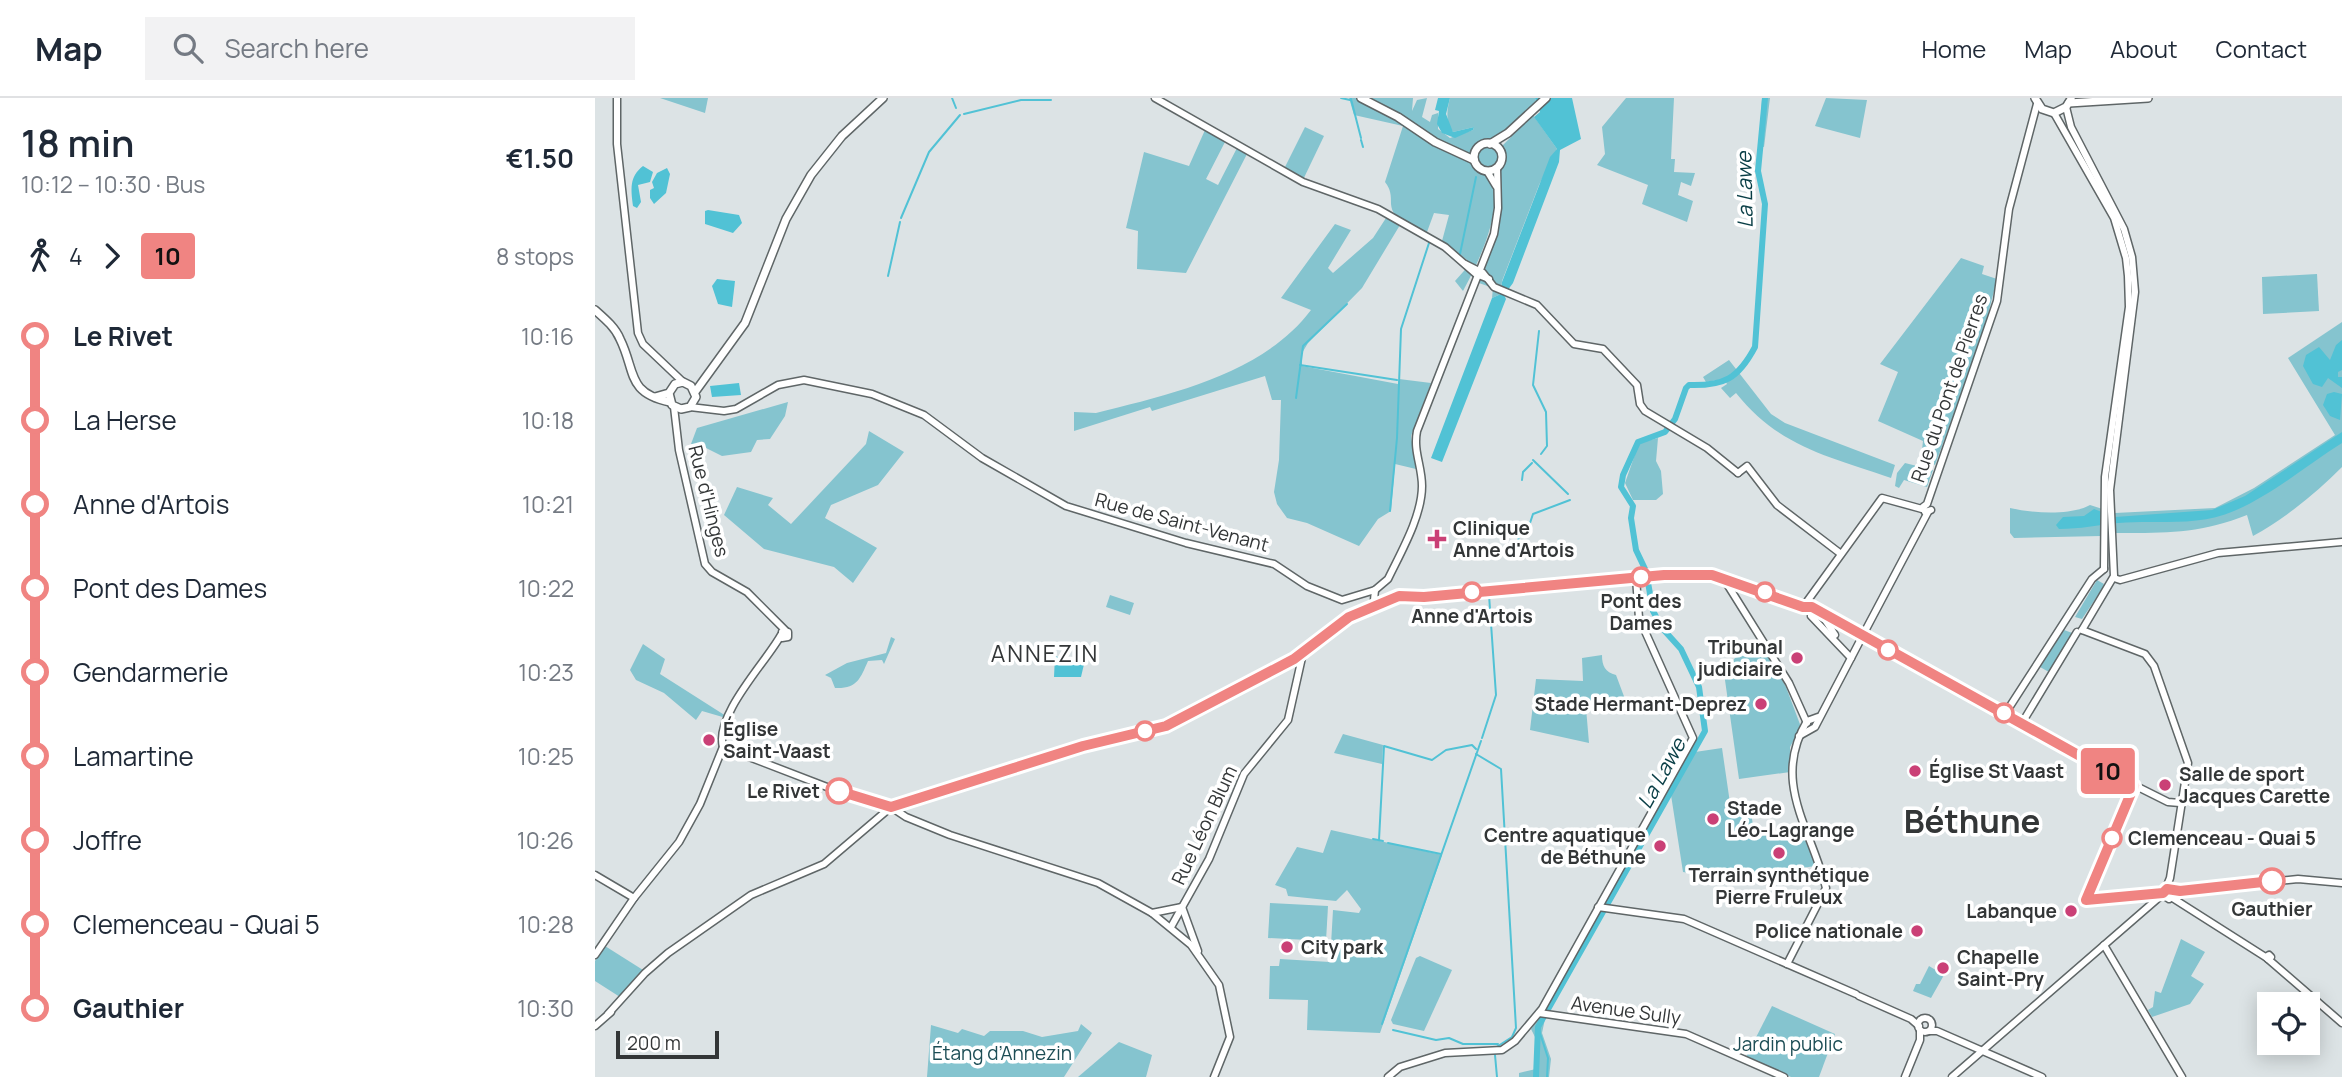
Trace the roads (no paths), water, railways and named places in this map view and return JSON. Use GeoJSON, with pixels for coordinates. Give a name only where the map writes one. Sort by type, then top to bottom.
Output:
{"type":"FeatureCollection","features":[{"type":"Feature","properties":{"kind":"main road"},"geometry":{"type":"LineString","coordinates":[[595,310],[619,336],[634,383],[644,393],[688,408],[745,323],[786,219],[811,175],[842,136],[883,98]]}},
{"type":"Feature","properties":{"kind":"main road"},"geometry":{"type":"LineString","coordinates":[[1361,98],[1398,117],[1435,142],[1474,160],[1487,171],[1497,168],[1502,158],[1500,151],[1490,144]]}},
{"type":"Feature","properties":{"kind":"main road"},"geometry":{"type":"LineString","coordinates":[[1474,160],[1476,150],[1481,145],[1490,144],[1508,133],[1546,98]]}},
{"type":"Feature","properties":{"kind":"main road"},"geometry":{"type":"LineString","coordinates":[[2026,98],[2036,101],[2044,111],[2054,113],[2069,103],[2148,98]]}},
{"type":"Feature","properties":{"kind":"main road"},"geometry":{"type":"LineString","coordinates":[[1500,151],[1508,133]]}},
{"type":"Feature","properties":{"kind":"main road"},"geometry":{"type":"LineString","coordinates":[[1457,151],[1476,150]]}},
{"type":"Feature","properties":{"kind":"main road"},"geometry":{"type":"LineString","coordinates":[[671,401],[682,383],[713,369]]}},
{"type":"Feature","properties":{"kind":"main road"},"geometry":{"type":"LineString","coordinates":[[682,383],[696,394]]}},
{"type":"Feature","properties":{"kind":"street"},"geometry":{"type":"LineString","coordinates":[[617,98],[617,144],[638,334],[643,344],[669,367],[682,383]]}},
{"type":"Feature","properties":{"kind":"street"},"geometry":{"type":"LineString","coordinates":[[1155,98],[1303,182],[1378,209],[1443,246],[1499,289],[1537,305],[1574,344],[1603,349],[1609,354],[1637,385],[1643,408],[1695,441],[1738,473],[1754,476]]}},
{"type":"Feature","properties":{"kind":"street","name":"Rue du Pont de Pierres"},"geometry":{"type":"LineString","coordinates":[[1787,964],[1826,888],[1793,790],[1792,755],[1799,736],[1811,722],[1848,654],[1863,635],[1926,508],[1997,301],[2009,209],[2034,119],[2036,101]]}},
{"type":"Feature","properties":{"kind":"street"},"geometry":{"type":"LineString","coordinates":[[2022,723],[2113,579],[2104,505],[2109,441],[2135,306],[2129,257],[2116,211],[2071,127],[2069,103]]}},
{"type":"Feature","properties":{"kind":"street"},"geometry":{"type":"LineString","coordinates":[[2034,119],[2044,111]]}},
{"type":"Feature","properties":{"kind":"street"},"geometry":{"type":"LineString","coordinates":[[2054,113],[2105,201],[2129,257]]}},
{"type":"Feature","properties":{"kind":"street"},"geometry":{"type":"LineString","coordinates":[[595,1026],[651,967],[700,930],[757,892],[829,861],[891,807],[1083,746],[1166,726],[1301,655],[1342,620],[1365,609],[1381,594],[1421,496],[1421,479],[1415,448],[1417,431],[1497,218],[1497,168]]}},
{"type":"Feature","properties":{"kind":"street"},"geometry":{"type":"LineString","coordinates":[[1487,171],[1497,191]]}},
{"type":"Feature","properties":{"kind":"street"},"geometry":{"type":"LineString","coordinates":[[1454,334],[1497,218]]}},
{"type":"Feature","properties":{"kind":"street"},"geometry":{"type":"LineString","coordinates":[[2123,368],[2104,580],[2218,553],[2342,542]]}},
{"type":"Feature","properties":{"kind":"street","name":"Rue de Saint-Venant"},"geometry":{"type":"LineString","coordinates":[[715,410],[736,409],[778,385],[811,382],[872,394],[912,409],[995,466],[1066,506],[1186,543],[1274,564],[1296,580],[1333,598],[1346,600],[1359,595],[1381,594]]}},
{"type":"Feature","properties":{"kind":"street"},"geometry":{"type":"LineString","coordinates":[[696,394],[703,405],[715,410]]}},
{"type":"Feature","properties":{"kind":"street","name":"Rue d'Hinges"},"geometry":{"type":"LineString","coordinates":[[595,955],[634,898],[679,842],[700,804],[723,747],[722,736],[749,677],[782,636],[780,624],[747,592],[712,572],[705,564],[671,401]]}},
{"type":"Feature","properties":{"kind":"street"},"geometry":{"type":"LineString","coordinates":[[688,408],[715,410]]}},
{"type":"Feature","properties":{"kind":"street","name":"Rue d'Hinges"},"geometry":{"type":"LineString","coordinates":[[677,436],[688,408]]}},
{"type":"Feature","properties":{"kind":"street"},"geometry":{"type":"LineString","coordinates":[[1738,473],[1748,467],[1777,505],[1841,554]]}},
{"type":"Feature","properties":{"kind":"street"},"geometry":{"type":"LineString","coordinates":[[1803,607],[1884,497],[1926,508]]}},
{"type":"Feature","properties":{"kind":"street"},"geometry":{"type":"LineString","coordinates":[[2103,571],[2113,579]]}},
{"type":"Feature","properties":{"kind":"street"},"geometry":{"type":"LineString","coordinates":[[2005,714],[2092,579],[2103,571]]}},
{"type":"Feature","properties":{"kind":"street"},"geometry":{"type":"LineString","coordinates":[[1381,594],[1424,597],[1642,577],[1722,576],[1803,607],[1818,610],[2139,788],[2179,806]]}},
{"type":"Feature","properties":{"kind":"street"},"geometry":{"type":"LineString","coordinates":[[1722,576],[1811,722]]}},
{"type":"Feature","properties":{"kind":"street"},"geometry":{"type":"LineString","coordinates":[[1388,1077],[1400,1067],[1441,1054],[1502,1050],[1543,1013],[1694,736],[1639,618],[1642,577]]}},
{"type":"Feature","properties":{"kind":"street"},"geometry":{"type":"LineString","coordinates":[[1359,595],[1365,609]]}},
{"type":"Feature","properties":{"kind":"street"},"geometry":{"type":"LineString","coordinates":[[1803,607],[1848,654]]}},
{"type":"Feature","properties":{"kind":"street"},"geometry":{"type":"LineString","coordinates":[[1818,610],[1848,654]]}},
{"type":"Feature","properties":{"kind":"street"},"geometry":{"type":"LineString","coordinates":[[1811,616],[1839,622]]}},
{"type":"Feature","properties":{"kind":"street"},"geometry":{"type":"LineString","coordinates":[[2065,623],[2145,654],[2151,660],[2188,759],[2168,882],[2171,894],[2267,957],[2342,1023]]}},
{"type":"Feature","properties":{"kind":"street","name":"Rue Léon Blum"},"geometry":{"type":"LineString","coordinates":[[1171,927],[1219,839],[1244,774],[1288,720],[1302,664],[1301,655]]}},
{"type":"Feature","properties":{"kind":"street"},"geometry":{"type":"LineString","coordinates":[[723,747],[853,797],[891,807],[906,817],[952,836],[1098,883],[1156,914],[1198,953],[1219,985],[1230,1035],[1229,1046],[1214,1077]]}},
{"type":"Feature","properties":{"kind":"street"},"geometry":{"type":"LineString","coordinates":[[595,874],[634,898]]}},
{"type":"Feature","properties":{"kind":"street"},"geometry":{"type":"LineString","coordinates":[[1952,1077],[2156,900],[2171,894],[2290,880],[2342,883]]}},
{"type":"Feature","properties":{"kind":"street"},"geometry":{"type":"LineString","coordinates":[[1156,914],[1184,904],[1198,953]]}},
{"type":"Feature","properties":{"kind":"street"},"geometry":{"type":"LineString","coordinates":[[1599,907],[1684,919],[2042,1077]]}},
{"type":"Feature","properties":{"kind":"street"},"geometry":{"type":"LineString","coordinates":[[2104,945],[2182,1077]]}},
{"type":"Feature","properties":{"kind":"street","name":"Avenue Sully"},"geometry":{"type":"LineString","coordinates":[[1543,1013],[1686,1034],[1784,1077]]}},
{"type":"Feature","properties":{"kind":"street"},"geometry":{"type":"LineString","coordinates":[[1905,1077],[1927,1028]]}},
{"type":"Feature","properties":{"kind":"waterway"},"geometry":{"type":"LineString","coordinates":[[952,98],[956,108]]}},
{"type":"Feature","properties":{"kind":"waterway"},"geometry":{"type":"LineString","coordinates":[[1341,98],[1350,100]]}},
{"type":"Feature","properties":{"kind":"waterway","name":"La Lawe"},"geometry":{"type":"LineString","coordinates":[[1536,1077],[1538,1027],[1705,731],[1699,687],[1681,649],[1662,628],[1653,611],[1646,571],[1636,550],[1631,518],[1633,506],[1621,487],[1623,475],[1638,442],[1665,432],[1675,419],[1686,388],[1689,385],[1712,384],[1729,378],[1742,367],[1755,347],[1765,204],[1758,171],[1765,98]]}},
{"type":"Feature","properties":{"kind":"waterway"},"geometry":{"type":"LineString","coordinates":[[1351,99],[1361,138]]}},
{"type":"Feature","properties":{"kind":"waterway"},"geometry":{"type":"LineString","coordinates":[[964,114],[1021,100],[1051,100]]}},
{"type":"Feature","properties":{"kind":"waterway"},"geometry":{"type":"LineString","coordinates":[[901,218],[929,152],[960,115]]}},
{"type":"Feature","properties":{"kind":"waterway"},"geometry":{"type":"LineString","coordinates":[[1361,140],[1363,147]]}},
{"type":"Feature","properties":{"kind":"waterway"},"geometry":{"type":"LineString","coordinates":[[1460,254],[1476,177]]}},
{"type":"Feature","properties":{"kind":"waterway"},"geometry":{"type":"LineString","coordinates":[[888,276],[900,222]]}},
{"type":"Feature","properties":{"kind":"waterway"},"geometry":{"type":"LineString","coordinates":[[1390,511],[1397,438],[1401,329],[1429,243]]}},
{"type":"Feature","properties":{"kind":"waterway"},"geometry":{"type":"LineString","coordinates":[[1296,398],[1303,346],[1347,304]]}},
{"type":"Feature","properties":{"kind":"waterway"},"geometry":{"type":"LineString","coordinates":[[1539,331],[1533,385],[1546,412],[1547,446],[1541,454]]}},
{"type":"Feature","properties":{"kind":"waterway"},"geometry":{"type":"LineString","coordinates":[[1300,365],[1397,380]]}},
{"type":"Feature","properties":{"kind":"waterway"},"geometry":{"type":"LineString","coordinates":[[1533,460],[1568,494]]}},
{"type":"Feature","properties":{"kind":"waterway"},"geometry":{"type":"LineString","coordinates":[[1522,480],[1523,472],[1532,463]]}},
{"type":"Feature","properties":{"kind":"waterway"},"geometry":{"type":"LineString","coordinates":[[1518,544],[1519,530],[1529,526],[1533,514],[1570,500]]}},
{"type":"Feature","properties":{"kind":"waterway"},"geometry":{"type":"LineString","coordinates":[[1482,738],[1496,695],[1489,595]]}},
{"type":"Feature","properties":{"kind":"waterway"},"geometry":{"type":"LineString","coordinates":[[1382,1024],[1481,741]]}},
{"type":"Feature","properties":{"kind":"waterway"},"geometry":{"type":"LineString","coordinates":[[1379,840],[1384,746],[1432,760],[1446,750],[1472,745],[1476,749]]}},
{"type":"Feature","properties":{"kind":"waterway"},"geometry":{"type":"LineString","coordinates":[[1476,754],[1501,769],[1516,1028],[1512,1037],[1495,1048]]}},
{"type":"Feature","properties":{"kind":"waterway"},"geometry":{"type":"LineString","coordinates":[[1373,839],[1383,841]]}},
{"type":"Feature","properties":{"kind":"waterway"},"geometry":{"type":"LineString","coordinates":[[1388,843],[1441,854]]}},
{"type":"Feature","properties":{"kind":"waterway"},"geometry":{"type":"LineString","coordinates":[[1538,1027],[1548,1058],[1547,1077]]}},
{"type":"Feature","properties":{"kind":"waterway"},"geometry":{"type":"LineString","coordinates":[[1393,1030],[1436,1040],[1449,1038],[1463,1044],[1498,1044]]}},
{"type":"Feature","properties":{"kind":"waterway"},"geometry":{"type":"LineString","coordinates":[[1495,1055],[1497,1077]]}},
{"type":"Feature","properties":{"kind":"place","name":"Clinique Anne d'Artois"},"geometry":{"type":"Point","coordinates":[1437,539]}},
{"type":"Feature","properties":{"kind":"place","name":"Pont des Dames"},"geometry":{"type":"Point","coordinates":[1641,577]}},
{"type":"Feature","properties":{"kind":"place","name":"Anne d'Artois"},"geometry":{"type":"Point","coordinates":[1472,592]}},
{"type":"Feature","properties":{"kind":"place","name":"Tribunal judiciaire"},"geometry":{"type":"Point","coordinates":[1797,658]}},
{"type":"Feature","properties":{"kind":"place","name":"Stade Hermant-Deprez"},"geometry":{"type":"Point","coordinates":[1761,704]}},
{"type":"Feature","properties":{"kind":"place","name":"Église Saint-Vaast"},"geometry":{"type":"Point","coordinates":[709,740]}},
{"type":"Feature","properties":{"kind":"place","name":"Église St Vaast"},"geometry":{"type":"Point","coordinates":[1915,771]}},
{"type":"Feature","properties":{"kind":"place","name":"Salle de sport Jacques Carette"},"geometry":{"type":"Point","coordinates":[2165,785]}},
{"type":"Feature","properties":{"kind":"place","name":"Le Rivet"},"geometry":{"type":"Point","coordinates":[839,791]}},
{"type":"Feature","properties":{"kind":"place","name":"Stade Léo-Lagrange"},"geometry":{"type":"Point","coordinates":[1713,819]}},
{"type":"Feature","properties":{"kind":"place","name":"Clemenceau - Quai 5"},"geometry":{"type":"Point","coordinates":[2112,838]}},
{"type":"Feature","properties":{"kind":"place","name":"Centre aquatique de Béthune"},"geometry":{"type":"Point","coordinates":[1660,846]}},
{"type":"Feature","properties":{"kind":"place","name":"Terrain synthétique Pierre Fruleux"},"geometry":{"type":"Point","coordinates":[1779,853]}},
{"type":"Feature","properties":{"kind":"place","name":"Gauthier"},"geometry":{"type":"Point","coordinates":[2272,881]}},
{"type":"Feature","properties":{"kind":"place","name":"Labanque"},"geometry":{"type":"Point","coordinates":[2071,911]}},
{"type":"Feature","properties":{"kind":"place","name":"Police nationale"},"geometry":{"type":"Point","coordinates":[1917,931]}},
{"type":"Feature","properties":{"kind":"place","name":"City park"},"geometry":{"type":"Point","coordinates":[1287,947]}},
{"type":"Feature","properties":{"kind":"place","name":"Chapelle Saint-Pry"},"geometry":{"type":"Point","coordinates":[1943,968]}},
{"type":"Feature","properties":{"kind":"district","name":"ANNEZIN"},"geometry":{"type":"Point","coordinates":[1045,653]}},
{"type":"Feature","properties":{"kind":"district","name":"Béthune"},"geometry":{"type":"Point","coordinates":[1972,820]}},
{"type":"Feature","properties":{"kind":"park label","name":"Jardin public"},"geometry":{"type":"Point","coordinates":[1788,1044]}},
{"type":"Feature","properties":{"kind":"park label","name":"Étang d’Annezin"},"geometry":{"type":"Point","coordinates":[1002,1053]}}]}
